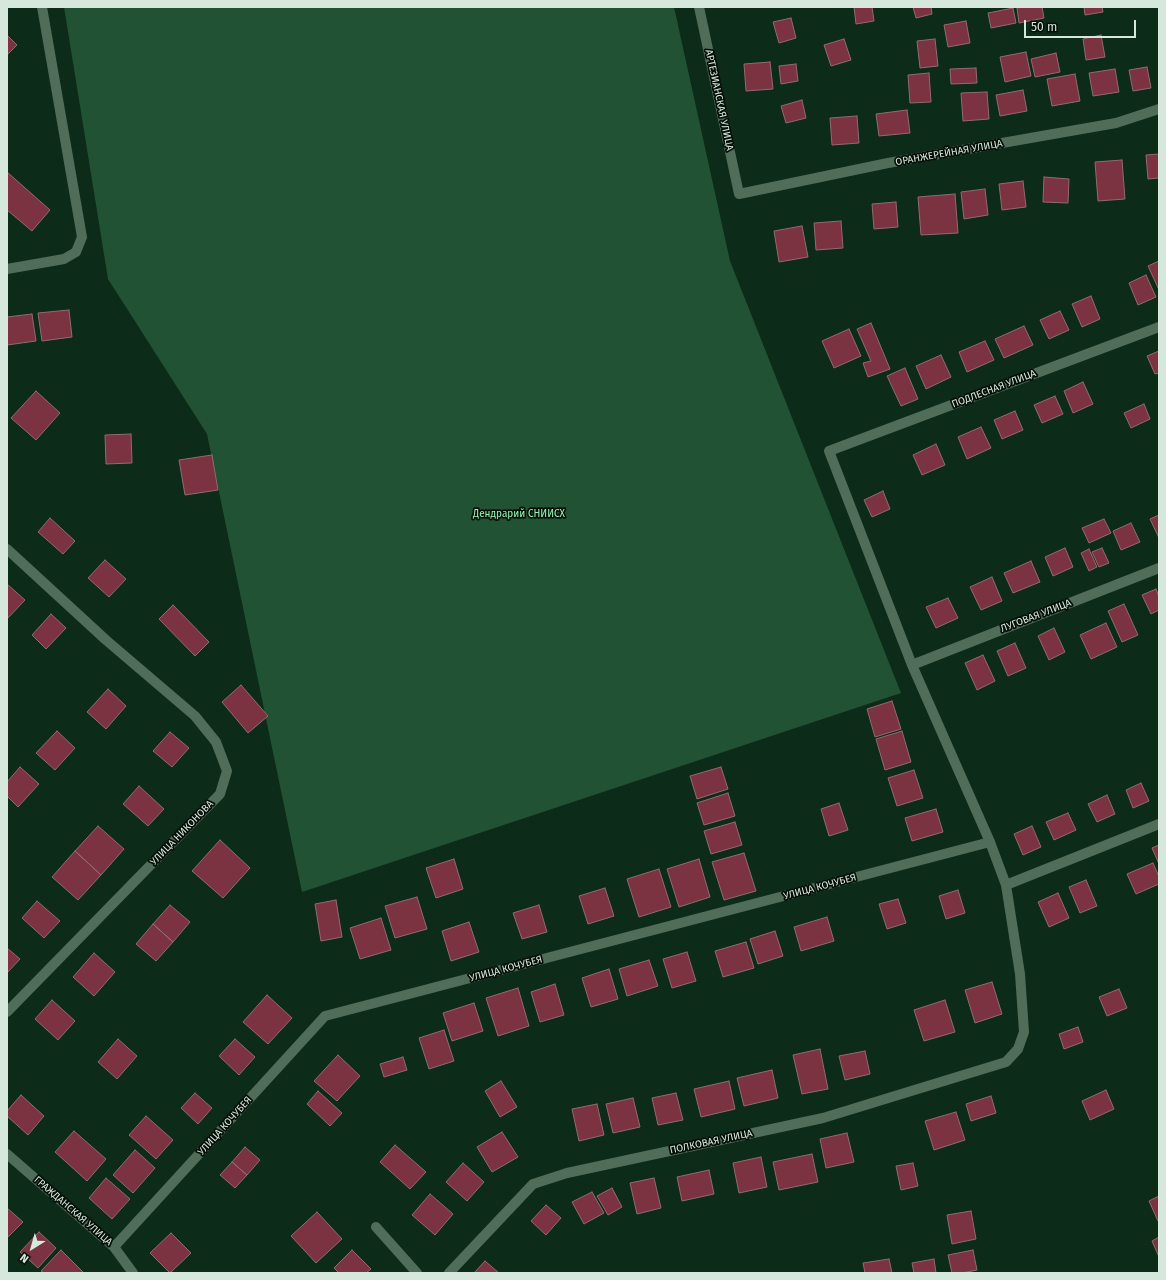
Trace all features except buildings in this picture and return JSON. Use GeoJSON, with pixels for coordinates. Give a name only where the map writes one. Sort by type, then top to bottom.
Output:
{"type":"FeatureCollection","features":[{"type":"Feature","properties":{"kind":"street"},"geometry":{"type":"LineString","coordinates":[[7,269],[64,259],[76,252],[82,237],[42,7]]}},
{"type":"Feature","properties":{"kind":"street","name":"АРТЕЗИАНСКАЯ УЛИЦА"},"geometry":{"type":"LineString","coordinates":[[699,7],[739,194]]}},
{"type":"Feature","properties":{"kind":"street","name":"ОРАНЖЕРЕЙНАЯ УЛИЦА"},"geometry":{"type":"LineString","coordinates":[[739,194],[888,163],[1116,123],[1159,109]]}},
{"type":"Feature","properties":{"kind":"street","name":"ПОДЛЕСНАЯ УЛИЦА"},"geometry":{"type":"LineString","coordinates":[[912,665],[829,451],[1159,327]]}},
{"type":"Feature","properties":{"kind":"street","name":"УЛИЦА НИКОНОВА"},"geometry":{"type":"LineString","coordinates":[[7,549],[106,640],[195,716],[216,742],[227,771],[220,794],[7,1012]]}},
{"type":"Feature","properties":{"kind":"street","name":"ЛУГОВАЯ УЛИЦА"},"geometry":{"type":"LineString","coordinates":[[912,665],[1159,568]]}},
{"type":"Feature","properties":{"kind":"street"},"geometry":{"type":"LineString","coordinates":[[912,665],[990,842],[1006,885],[1159,824]]}},
{"type":"Feature","properties":{"kind":"street","name":"УЛИЦА КОЧУБЕЯ"},"geometry":{"type":"LineString","coordinates":[[114,1247],[325,1016],[990,842]]}},
{"type":"Feature","properties":{"kind":"street","name":"ПОЛКОВАЯ УЛИЦА"},"geometry":{"type":"LineString","coordinates":[[449,1273],[533,1184],[567,1173],[823,1118],[1006,1062],[1018,1049],[1024,1032],[1020,974],[1006,885]]}},
{"type":"Feature","properties":{"kind":"street","name":"ГРАЖДАНСКАЯ УЛИЦА"},"geometry":{"type":"LineString","coordinates":[[7,1154],[114,1247],[133,1273]]}},
{"type":"Feature","properties":{"kind":"street"},"geometry":{"type":"LineString","coordinates":[[376,1227],[417,1273]]}},
{"type":"Feature","properties":{"kind":"green space","name":"Дендрарий СНИИСХ"},"geometry":{"type":"Polygon","coordinates":[[[64,7],[674,7],[730,261],[901,693],[302,892],[207,434],[108,279],[64,7]]]}}]}
